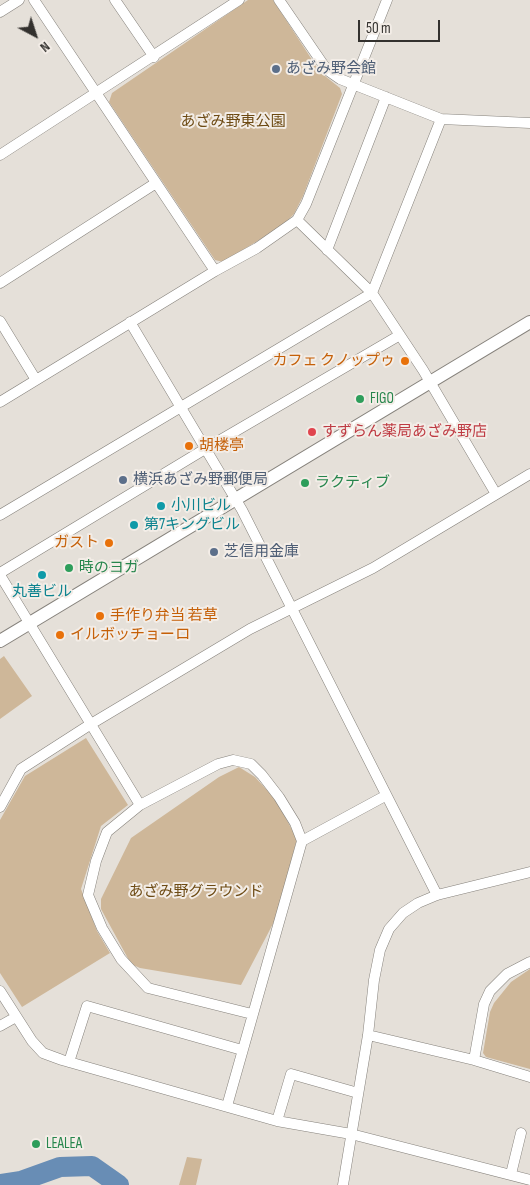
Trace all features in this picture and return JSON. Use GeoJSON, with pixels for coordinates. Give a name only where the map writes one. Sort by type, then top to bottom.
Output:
{"type":"FeatureCollection","features":[{"type":"Feature","properties":{"kind":"street"},"geometry":{"type":"LineString","coordinates":[[0,12],[19,0]]}},
{"type":"Feature","properties":{"kind":"street"},"geometry":{"type":"LineString","coordinates":[[34,0],[215,271]]}},
{"type":"Feature","properties":{"kind":"street"},"geometry":{"type":"LineString","coordinates":[[115,0],[154,57]]}},
{"type":"Feature","properties":{"kind":"street"},"geometry":{"type":"LineString","coordinates":[[0,156],[239,0]]}},
{"type":"Feature","properties":{"kind":"street"},"geometry":{"type":"LineString","coordinates":[[279,0],[327,70],[340,79],[441,119],[530,123]]}},
{"type":"Feature","properties":{"kind":"street"},"geometry":{"type":"LineString","coordinates":[[0,402],[130,322],[256,248],[296,220],[306,204],[387,0]]}},
{"type":"Feature","properties":{"kind":"street"},"geometry":{"type":"LineString","coordinates":[[327,250],[386,97]]}},
{"type":"Feature","properties":{"kind":"street"},"geometry":{"type":"LineString","coordinates":[[0,515],[372,293],[441,119]]}},
{"type":"Feature","properties":{"kind":"street"},"geometry":{"type":"LineString","coordinates":[[0,283],[156,183]]}},
{"type":"Feature","properties":{"kind":"street"},"geometry":{"type":"LineString","coordinates":[[296,220],[372,293],[430,382],[496,494]]}},
{"type":"Feature","properties":{"kind":"street"},"geometry":{"type":"LineString","coordinates":[[0,321],[3,334],[36,380]]}},
{"type":"Feature","properties":{"kind":"street"},"geometry":{"type":"LineString","coordinates":[[130,322],[235,498],[437,896]]}},
{"type":"Feature","properties":{"kind":"street"},"geometry":{"type":"LineString","coordinates":[[0,641],[530,322]]}},
{"type":"Feature","properties":{"kind":"street"},"geometry":{"type":"LineString","coordinates":[[140,805],[0,574],[205,449],[400,335]]}},
{"type":"Feature","properties":{"kind":"street"},"geometry":{"type":"LineString","coordinates":[[0,807],[21,769],[91,724],[250,629],[373,568],[530,474]]}},
{"type":"Feature","properties":{"kind":"street"},"geometry":{"type":"LineString","coordinates":[[227,1106],[302,841],[280,797],[251,764],[233,760],[218,764],[140,805],[107,832],[96,861],[88,895],[102,928],[121,959],[148,988],[252,1014]]}},
{"type":"Feature","properties":{"kind":"street"},"geometry":{"type":"LineString","coordinates":[[302,841],[386,796]]}},
{"type":"Feature","properties":{"kind":"street"},"geometry":{"type":"LineString","coordinates":[[343,1185],[368,1035],[374,980],[385,938],[393,924],[403,913],[418,903],[437,896],[530,872]]}},
{"type":"Feature","properties":{"kind":"street"},"geometry":{"type":"LineString","coordinates":[[474,1060],[484,1004],[490,991],[507,974],[530,962]]}},
{"type":"Feature","properties":{"kind":"street"},"geometry":{"type":"LineString","coordinates":[[0,991],[16,1017],[43,1053],[98,1072],[277,1121],[351,1134],[530,1180]]}},
{"type":"Feature","properties":{"kind":"street"},"geometry":{"type":"LineString","coordinates":[[70,1062],[86,1006],[242,1050]]}},
{"type":"Feature","properties":{"kind":"street"},"geometry":{"type":"LineString","coordinates":[[0,1026],[16,1017]]}},
{"type":"Feature","properties":{"kind":"street"},"geometry":{"type":"LineString","coordinates":[[368,1035],[474,1060],[530,1076]]}},
{"type":"Feature","properties":{"kind":"street"},"geometry":{"type":"LineString","coordinates":[[277,1121],[291,1074],[358,1093]]}},
{"type":"Feature","properties":{"kind":"street"},"geometry":{"type":"LineString","coordinates":[[511,1174],[521,1133]]}},
{"type":"Feature","properties":{"kind":"green space","name":"あざみ野東公園"},"geometry":{"type":"Polygon","coordinates":[[[248,0],[273,0],[320,72],[340,88],[342,94],[303,196],[294,214],[282,226],[223,262],[215,260],[109,102],[112,93],[248,0]]]}},
{"type":"Feature","properties":{"kind":"green space"},"geometry":{"type":"Polygon","coordinates":[[[4,656],[32,696],[0,719],[0,659],[4,656]]]}},
{"type":"Feature","properties":{"kind":"green space"},"geometry":{"type":"Polygon","coordinates":[[[86,738],[128,805],[101,826],[81,889],[97,931],[110,953],[22,1007],[0,973],[0,820],[25,776],[86,738]]]}},
{"type":"Feature","properties":{"kind":"green space","name":"あざみ野グラウンド"},"geometry":{"type":"Polygon","coordinates":[[[239,767],[255,777],[276,800],[297,839],[276,918],[241,985],[140,968],[131,964],[101,909],[101,899],[131,838],[219,777],[239,767]]]}},
{"type":"Feature","properties":{"kind":"green space"},"geometry":{"type":"Polygon","coordinates":[[[530,969],[530,1069],[486,1057],[483,1053],[490,1012],[494,1003],[511,982],[530,969]]]}},
{"type":"Feature","properties":{"kind":"green space"},"geometry":{"type":"Polygon","coordinates":[[[187,1157],[202,1159],[196,1185],[179,1185],[187,1157]]]}},
{"type":"Feature","properties":{"kind":"waterway"},"geometry":{"type":"LineString","coordinates":[[0,1184],[21,1181],[60,1167],[92,1166],[119,1185]]}},
{"type":"Feature","properties":{"kind":"place","name":"あざみ野会館"},"geometry":{"type":"Point","coordinates":[276,69]}},
{"type":"Feature","properties":{"kind":"place","name":"カフェ クノップゥ"},"geometry":{"type":"Point","coordinates":[405,361]}},
{"type":"Feature","properties":{"kind":"place","name":"FIGO"},"geometry":{"type":"Point","coordinates":[360,399]}},
{"type":"Feature","properties":{"kind":"place","name":"すずらん薬局あざみ野店"},"geometry":{"type":"Point","coordinates":[312,432]}},
{"type":"Feature","properties":{"kind":"place","name":"胡楼亭"},"geometry":{"type":"Point","coordinates":[189,446]}},
{"type":"Feature","properties":{"kind":"place","name":"横浜あざみ野郵便局"},"geometry":{"type":"Point","coordinates":[123,480]}},
{"type":"Feature","properties":{"kind":"place","name":"ラクティブ"},"geometry":{"type":"Point","coordinates":[305,483]}},
{"type":"Feature","properties":{"kind":"place","name":"小川ビル"},"geometry":{"type":"Point","coordinates":[161,506]}},
{"type":"Feature","properties":{"kind":"place","name":"第7キングビル"},"geometry":{"type":"Point","coordinates":[134,525]}},
{"type":"Feature","properties":{"kind":"place","name":"ガスト"},"geometry":{"type":"Point","coordinates":[109,543]}},
{"type":"Feature","properties":{"kind":"place","name":"芝信用金庫"},"geometry":{"type":"Point","coordinates":[214,552]}},
{"type":"Feature","properties":{"kind":"place","name":"時のヨガ"},"geometry":{"type":"Point","coordinates":[69,568]}},
{"type":"Feature","properties":{"kind":"place","name":"丸善ビル"},"geometry":{"type":"Point","coordinates":[42,575]}},
{"type":"Feature","properties":{"kind":"place","name":"手作り弁当 若草"},"geometry":{"type":"Point","coordinates":[100,616]}},
{"type":"Feature","properties":{"kind":"place","name":"イルボッチョーロ"},"geometry":{"type":"Point","coordinates":[60,635]}},
{"type":"Feature","properties":{"kind":"place","name":"LEALEA"},"geometry":{"type":"Point","coordinates":[36,1144]}}]}
